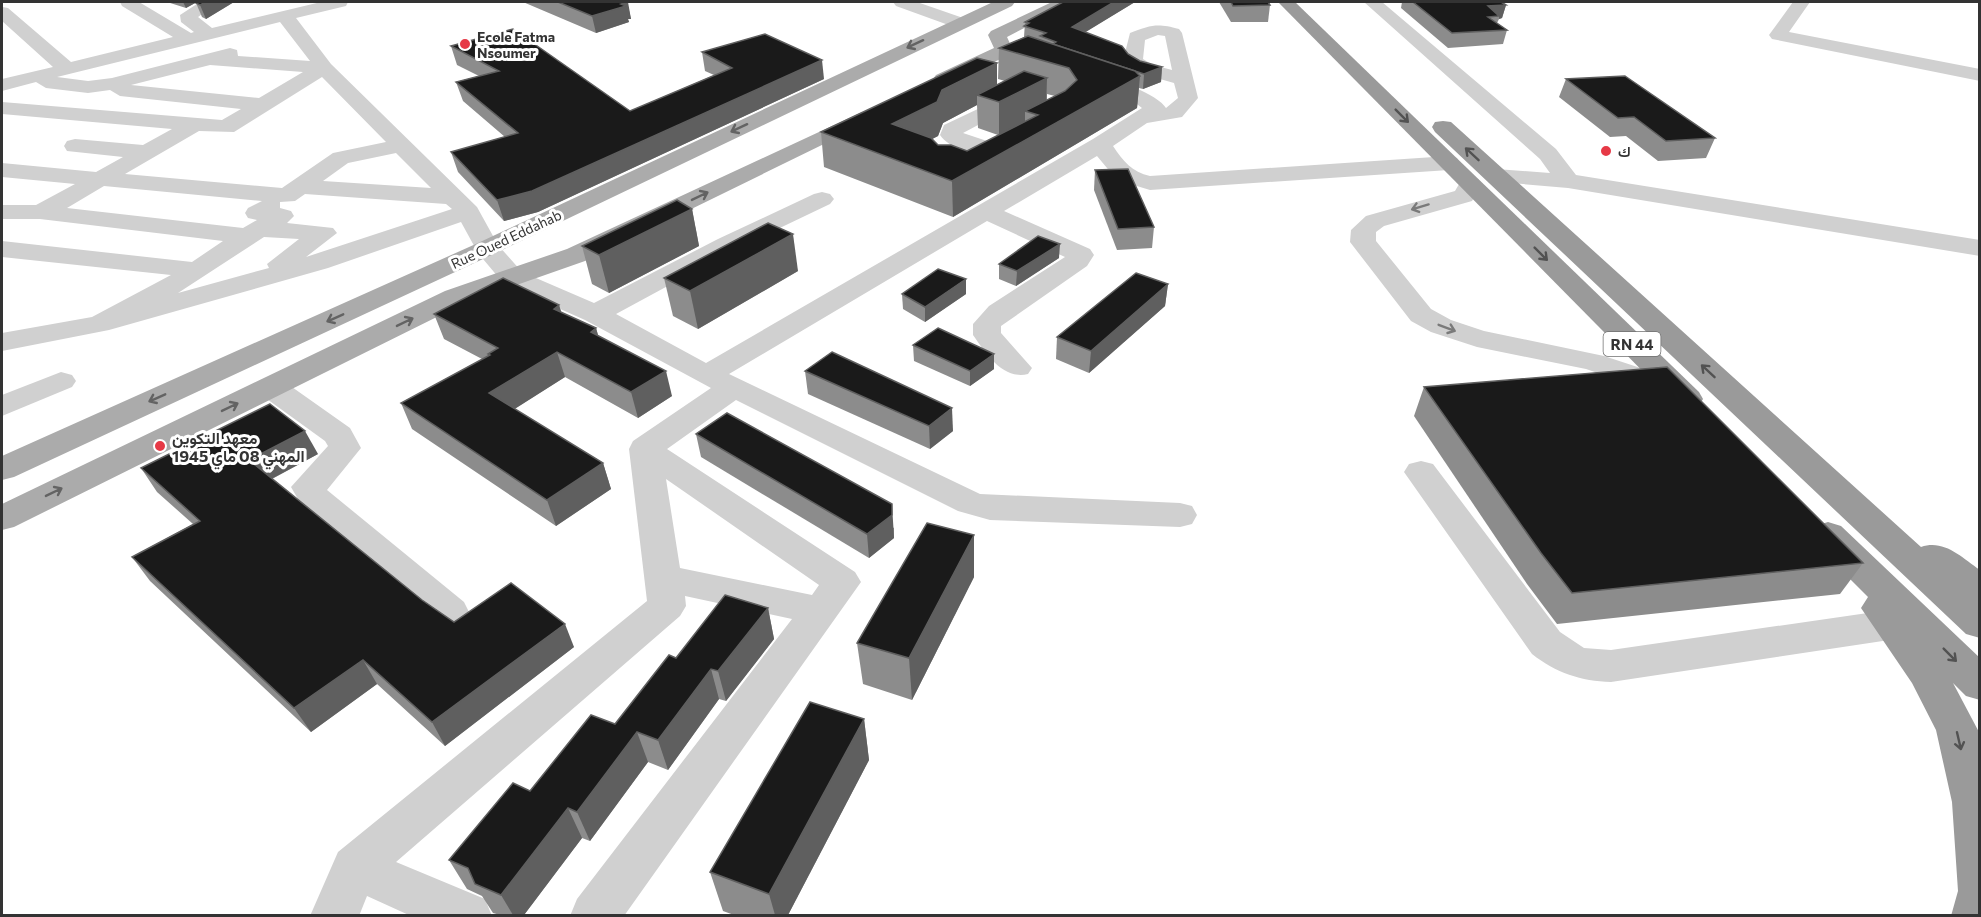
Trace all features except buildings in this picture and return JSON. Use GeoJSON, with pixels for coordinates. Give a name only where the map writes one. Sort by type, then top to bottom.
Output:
{"type":"FeatureCollection","features":[{"type":"Feature","properties":{"kind":"highway","name":"RN 44"},"geometry":{"type":"LineString","coordinates":[[1286,2],[1449,163],[1483,180],[1751,411],[1980,623]]}},
{"type":"Feature","properties":{"kind":"highway","name":"RN 44"},"geometry":{"type":"LineString","coordinates":[[1307,2],[1483,180],[1709,420]]}},
{"type":"Feature","properties":{"kind":"highway"},"geometry":{"type":"LineString","coordinates":[[1751,411],[1948,568],[1980,589]]}},
{"type":"Feature","properties":{"kind":"highway"},"geometry":{"type":"LineString","coordinates":[[1811,518],[1904,623],[1980,684]]}},
{"type":"Feature","properties":{"kind":"highway"},"geometry":{"type":"LineString","coordinates":[[1904,623],[1926,672],[1957,729],[1974,802],[1980,887]]}},
{"type":"Feature","properties":{"kind":"highway"},"geometry":{"type":"LineString","coordinates":[[1975,915],[1980,896]]}},
{"type":"Feature","properties":{"kind":"main road","name":"Rue Oued Eddahab"},"geometry":{"type":"LineString","coordinates":[[2,469],[487,248],[1006,2]]}},
{"type":"Feature","properties":{"kind":"main road"},"geometry":{"type":"LineString","coordinates":[[922,89],[1009,47],[1065,2]]}},
{"type":"Feature","properties":{"kind":"main road"},"geometry":{"type":"LineString","coordinates":[[960,23],[1009,47]]}},
{"type":"Feature","properties":{"kind":"main road"},"geometry":{"type":"LineString","coordinates":[[2,518],[455,297],[576,255],[881,109]]}},
{"type":"Feature","properties":{"kind":"street"},"geometry":{"type":"LineString","coordinates":[[128,2],[188,39]]}},
{"type":"Feature","properties":{"kind":"street"},"geometry":{"type":"LineString","coordinates":[[209,34],[190,22],[189,15],[211,2]]}},
{"type":"Feature","properties":{"kind":"street"},"geometry":{"type":"LineString","coordinates":[[2,85],[261,21],[282,8],[340,2]]}},
{"type":"Feature","properties":{"kind":"street"},"geometry":{"type":"LineString","coordinates":[[902,2],[960,23]]}},
{"type":"Feature","properties":{"kind":"street"},"geometry":{"type":"LineString","coordinates":[[1372,2],[1548,154],[1568,181]]}},
{"type":"Feature","properties":{"kind":"street"},"geometry":{"type":"LineString","coordinates":[[1802,2],[1778,35],[1980,75]]}},
{"type":"Feature","properties":{"kind":"street"},"geometry":{"type":"LineString","coordinates":[[282,8],[324,68],[422,164],[460,205],[487,248],[513,278],[595,314],[720,381],[970,503],[990,508],[1180,515]]}},
{"type":"Feature","properties":{"kind":"street"},"geometry":{"type":"LineString","coordinates":[[6,20],[67,69]]}},
{"type":"Feature","properties":{"kind":"street"},"geometry":{"type":"LineString","coordinates":[[88,87],[112,84],[302,36]]}},
{"type":"Feature","properties":{"kind":"street"},"geometry":{"type":"LineString","coordinates":[[209,59],[324,68]]}},
{"type":"Feature","properties":{"kind":"street"},"geometry":{"type":"LineString","coordinates":[[140,182],[324,68]]}},
{"type":"Feature","properties":{"kind":"street"},"geometry":{"type":"LineString","coordinates":[[954,74],[1032,97],[952,130],[951,135],[961,142],[1000,145],[965,164]]}},
{"type":"Feature","properties":{"kind":"street"},"geometry":{"type":"LineString","coordinates":[[645,449],[720,381],[986,211],[1101,144],[1156,108],[1140,97],[1077,75]]}},
{"type":"Feature","properties":{"kind":"street"},"geometry":{"type":"LineString","coordinates":[[143,76],[288,90]]}},
{"type":"Feature","properties":{"kind":"street"},"geometry":{"type":"LineString","coordinates":[[1144,117],[1170,115],[1181,110],[1188,98],[1184,79]]}},
{"type":"Feature","properties":{"kind":"street"},"geometry":{"type":"LineString","coordinates":[[23,80],[263,105]]}},
{"type":"Feature","properties":{"kind":"street"},"geometry":{"type":"LineString","coordinates":[[2,108],[226,127]]}},
{"type":"Feature","properties":{"kind":"street"},"geometry":{"type":"LineString","coordinates":[[40,212],[196,124]]}},
{"type":"Feature","properties":{"kind":"street"},"geometry":{"type":"LineString","coordinates":[[1101,144],[1119,172],[1133,180],[1150,183],[1449,163]]}},
{"type":"Feature","properties":{"kind":"street"},"geometry":{"type":"LineString","coordinates":[[99,324],[141,306],[282,216],[257,213],[293,192],[341,158],[403,145]]}},
{"type":"Feature","properties":{"kind":"street"},"geometry":{"type":"LineString","coordinates":[[75,146],[149,152]]}},
{"type":"Feature","properties":{"kind":"street"},"geometry":{"type":"LineString","coordinates":[[341,158],[422,164]]}},
{"type":"Feature","properties":{"kind":"street"},"geometry":{"type":"LineString","coordinates":[[2,170],[460,205]]}},
{"type":"Feature","properties":{"kind":"street"},"geometry":{"type":"LineString","coordinates":[[1684,395],[1634,374],[1594,362],[1477,338],[1441,326],[1421,315],[1363,242],[1364,230],[1375,221],[1464,196],[1483,180],[1568,181],[1980,248]]}},
{"type":"Feature","properties":{"kind":"street"},"geometry":{"type":"LineString","coordinates":[[595,314],[727,244],[822,199]]}},
{"type":"Feature","properties":{"kind":"street"},"geometry":{"type":"LineString","coordinates":[[2,342],[99,324],[247,282],[460,205]]}},
{"type":"Feature","properties":{"kind":"street"},"geometry":{"type":"LineString","coordinates":[[986,211],[1081,255],[1078,260],[999,312],[987,324],[987,335],[1017,368]]}},
{"type":"Feature","properties":{"kind":"street"},"geometry":{"type":"LineString","coordinates":[[2,213],[40,212],[254,232],[324,233],[247,282],[2,249]]}},
{"type":"Feature","properties":{"kind":"street"},"geometry":{"type":"LineString","coordinates":[[662,215],[727,244]]}},
{"type":"Feature","properties":{"kind":"street"},"geometry":{"type":"LineString","coordinates":[[2,406],[61,381]]}},
{"type":"Feature","properties":{"kind":"street"},"geometry":{"type":"LineString","coordinates":[[272,387],[339,435],[345,448],[308,488],[314,498],[450,612]]}},
{"type":"Feature","properties":{"kind":"street"},"geometry":{"type":"LineString","coordinates":[[334,915],[354,868],[666,606],[645,449]]}},
{"type":"Feature","properties":{"kind":"street"},"geometry":{"type":"LineString","coordinates":[[594,915],[842,582],[645,449]]}},
{"type":"Feature","properties":{"kind":"street"},"geometry":{"type":"LineString","coordinates":[[1421,472],[1546,644],[1567,660],[1587,666],[1611,666],[1904,623]]}},
{"type":"Feature","properties":{"kind":"street"},"geometry":{"type":"LineString","coordinates":[[663,578],[821,611]]}},
{"type":"Feature","properties":{"kind":"street"},"geometry":{"type":"LineString","coordinates":[[354,868],[468,915]]}},
{"type":"Feature","properties":{"kind":"place","name":"Ecole Fatma Nsoumer"},"geometry":{"type":"Point","coordinates":[465,44]}},
{"type":"Feature","properties":{"kind":"place","name":"ك"},"geometry":{"type":"Point","coordinates":[1606,151]}},
{"type":"Feature","properties":{"kind":"place","name":"معهد التكوين المهني 08 ماي 1945"},"geometry":{"type":"Point","coordinates":[160,446]}}]}
